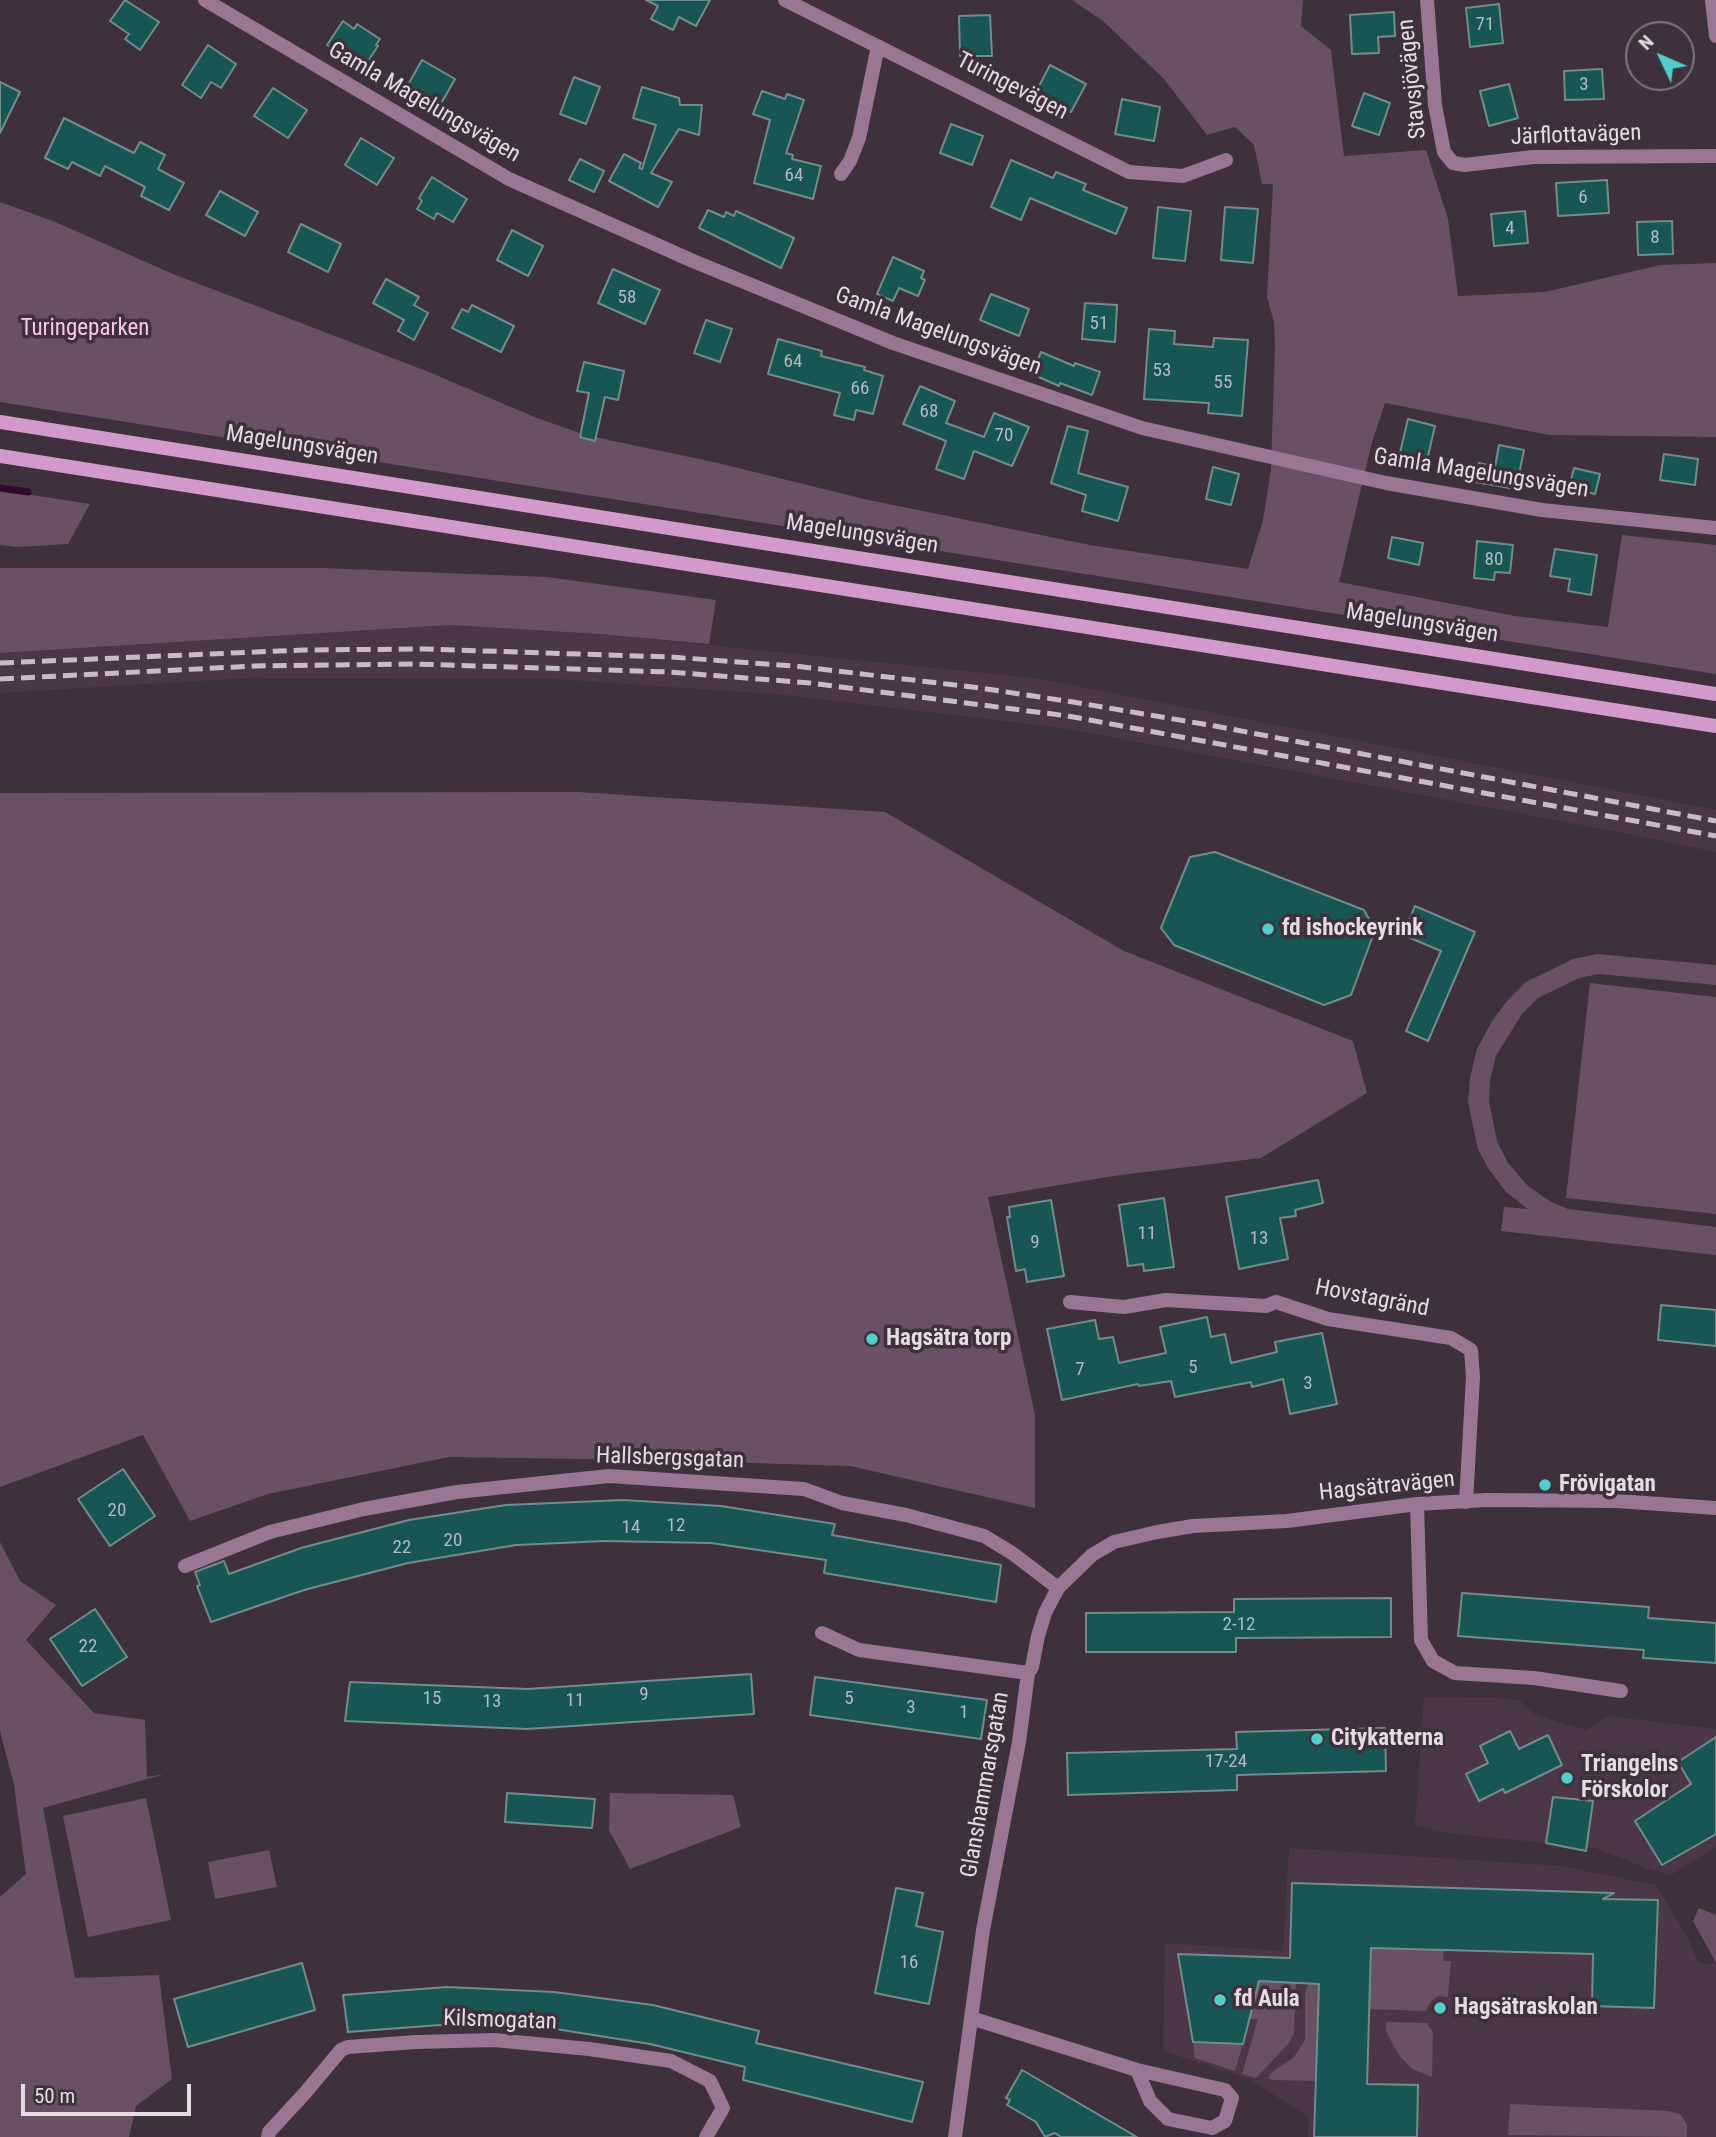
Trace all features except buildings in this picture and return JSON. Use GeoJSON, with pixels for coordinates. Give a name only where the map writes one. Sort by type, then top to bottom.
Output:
{"type":"FeatureCollection","features":[{"type":"Feature","properties":{"kind":"main road","name":"Magelungsvägen"},"geometry":{"type":"LineString","coordinates":[[0,422],[1716,694]]}},
{"type":"Feature","properties":{"kind":"main road"},"geometry":{"type":"LineString","coordinates":[[0,456],[1716,726]]}},
{"type":"Feature","properties":{"kind":"street","name":"Gamla Magelungsvägen"},"geometry":{"type":"LineString","coordinates":[[205,0],[509,179],[693,261],[893,344],[1155,431],[1386,483],[1542,510],[1716,528]]}},
{"type":"Feature","properties":{"kind":"street","name":"Turingevägen"},"geometry":{"type":"LineString","coordinates":[[785,0],[1129,172],[1183,176],[1226,160]]}},
{"type":"Feature","properties":{"kind":"street","name":"Stavsjövägen"},"geometry":{"type":"LineString","coordinates":[[1427,0],[1435,105],[1444,152]]}},
{"type":"Feature","properties":{"kind":"street"},"geometry":{"type":"LineString","coordinates":[[1712,0],[1716,36]]}},
{"type":"Feature","properties":{"kind":"street"},"geometry":{"type":"LineString","coordinates":[[841,174],[850,161],[859,138],[878,46]]}},
{"type":"Feature","properties":{"kind":"street","name":"Järflottavägen"},"geometry":{"type":"LineString","coordinates":[[1444,152],[1452,163],[1465,165],[1533,157],[1716,156]]}},
{"type":"Feature","properties":{"kind":"street","name":"Hovstagränd"},"geometry":{"type":"LineString","coordinates":[[1070,1302],[1124,1307],[1166,1300],[1266,1306],[1276,1301],[1328,1319],[1451,1338],[1471,1350],[1473,1377],[1466,1502]]}},
{"type":"Feature","properties":{"kind":"street","name":"Hallsbergsgatan"},"geometry":{"type":"LineString","coordinates":[[185,1566],[270,1532],[364,1509],[457,1492],[609,1476],[804,1489],[842,1503],[906,1515],[984,1536],[1012,1553],[1058,1588]]}},
{"type":"Feature","properties":{"kind":"street","name":"Hagsätravägen"},"geometry":{"type":"LineString","coordinates":[[1074,1571],[1103,1548],[1136,1535],[1193,1526],[1287,1521],[1417,1504],[1617,1501],[1716,1508]]}},
{"type":"Feature","properties":{"kind":"street"},"geometry":{"type":"LineString","coordinates":[[1417,1504],[1421,1640],[1433,1661],[1455,1672],[1534,1678],[1622,1691]]}},
{"type":"Feature","properties":{"kind":"street","name":"Glanshammarsgatan"},"geometry":{"type":"LineString","coordinates":[[956,2137],[983,1930],[1019,1742],[1028,1673],[1032,1667],[1045,1613],[1058,1588],[1074,1571]]}},
{"type":"Feature","properties":{"kind":"street"},"geometry":{"type":"LineString","coordinates":[[822,1633],[859,1650],[1028,1673]]}},
{"type":"Feature","properties":{"kind":"street"},"geometry":{"type":"LineString","coordinates":[[971,2018],[1137,2070],[1225,2090],[1232,2098],[1225,2121],[1212,2128],[1168,2119],[1150,2101],[1137,2070]]}},
{"type":"Feature","properties":{"kind":"street","name":"Kilsmogatan"},"geometry":{"type":"LineString","coordinates":[[268,2137],[269,2132],[341,2050],[348,2047],[416,2042],[494,2040],[589,2049],[671,2061],[710,2081],[723,2108],[710,2135]]}},
{"type":"Feature","properties":{"kind":"shaded area"},"geometry":{"type":"Polygon","coordinates":[[[451,625],[599,634],[1034,678],[1716,810],[1716,852],[1063,728],[785,695],[556,679],[248,678],[0,693],[0,653],[451,625]]]}},
{"type":"Feature","properties":{"kind":"shaded area","name":"Triangelns Förskolor"},"geometry":{"type":"Polygon","coordinates":[[[1424,1697],[1501,1698],[1520,1701],[1535,1715],[1586,1730],[1608,1716],[1716,1729],[1716,1847],[1671,1875],[1595,1848],[1446,1833],[1415,1825],[1424,1697]]]}},
{"type":"Feature","properties":{"kind":"shaded area","name":"Hagsätraskolan"},"geometry":{"type":"Polygon","coordinates":[[[1289,1848],[1561,1866],[1656,1885],[1689,1940],[1698,1963],[1716,1964],[1716,2137],[1308,2137],[1309,2117],[1249,2079],[1163,2051],[1165,1943],[1283,1951],[1289,1848]]]}},
{"type":"Feature","properties":{"kind":"green space","name":"Turingeparken"},"geometry":{"type":"Polygon","coordinates":[[[1072,0],[1303,0],[1301,26],[1331,50],[1344,156],[1426,150],[1448,219],[1458,296],[1545,292],[1660,265],[1716,263],[1716,437],[1549,435],[1385,403],[1372,442],[1339,582],[1515,616],[1608,627],[1622,535],[1716,545],[1716,674],[0,402],[0,202],[53,221],[173,274],[585,435],[718,463],[864,499],[1090,545],[1248,569],[1263,520],[1271,469],[1275,345],[1274,322],[1267,297],[1273,184],[1262,184],[1254,145],[1235,127],[1207,135],[1164,79],[1103,21],[1072,0]]]}},
{"type":"Feature","properties":{"kind":"green space"},"geometry":{"type":"Polygon","coordinates":[[[0,490],[90,504],[68,544],[17,547],[0,545],[0,490]]]}},
{"type":"Feature","properties":{"kind":"green space"},"geometry":{"type":"Polygon","coordinates":[[[0,568],[322,568],[547,577],[716,600],[709,644],[451,625],[0,653],[0,568]]]}},
{"type":"Feature","properties":{"kind":"green space"},"geometry":{"type":"Polygon","coordinates":[[[578,792],[885,812],[1124,951],[1353,1041],[1367,1093],[1261,1158],[1113,1176],[988,1197],[1035,1415],[1035,1508],[850,1466],[449,1457],[268,1494],[190,1521],[143,1435],[0,1487],[0,793],[578,792]]]}},
{"type":"Feature","properties":{"kind":"green space"},"geometry":{"type":"Polygon","coordinates":[[[1597,954],[1716,965],[1716,985],[1599,974],[1579,978],[1538,998],[1522,1014],[1496,1056],[1489,1101],[1497,1141],[1508,1163],[1528,1186],[1551,1202],[1568,1209],[1716,1227],[1716,1255],[1501,1231],[1504,1207],[1528,1209],[1506,1192],[1478,1149],[1468,1102],[1477,1049],[1492,1021],[1526,982],[1573,959],[1597,954]]]}},
{"type":"Feature","properties":{"kind":"green space"},"geometry":{"type":"Polygon","coordinates":[[[1590,983],[1716,997],[1716,1214],[1566,1198],[1590,983]]]}},
{"type":"Feature","properties":{"kind":"green space"},"geometry":{"type":"Polygon","coordinates":[[[0,1542],[20,1581],[56,1605],[26,1640],[94,1713],[145,1720],[147,1777],[165,1774],[43,1808],[75,1978],[159,1975],[172,2079],[136,2106],[129,2137],[0,2137],[0,1897],[26,1874],[14,1785],[0,1731],[0,1542]]]}},
{"type":"Feature","properties":{"kind":"green space"},"geometry":{"type":"Polygon","coordinates":[[[610,1793],[733,1795],[741,1827],[630,1869],[609,1830],[610,1793]]]}},
{"type":"Feature","properties":{"kind":"green space"},"geometry":{"type":"Polygon","coordinates":[[[146,1798],[171,1920],[88,1937],[63,1816],[146,1798]]]}},
{"type":"Feature","properties":{"kind":"green space"},"geometry":{"type":"Polygon","coordinates":[[[269,1850],[277,1887],[215,1899],[208,1862],[269,1850]]]}},
{"type":"Feature","properties":{"kind":"green space"},"geometry":{"type":"Polygon","coordinates":[[[1699,1908],[1716,1915],[1716,1963],[1693,1921],[1699,1908]]]}},
{"type":"Feature","properties":{"kind":"green space"},"geometry":{"type":"Polygon","coordinates":[[[1371,1948],[1444,1950],[1443,1961],[1451,1961],[1448,1997],[1438,1996],[1430,2002],[1426,2011],[1369,2009],[1371,1948]]]}},
{"type":"Feature","properties":{"kind":"green space"},"geometry":{"type":"Polygon","coordinates":[[[1259,1981],[1296,1983],[1294,2033],[1289,2043],[1256,2078],[1242,2074],[1258,2019],[1250,2019],[1259,1981]]]}},
{"type":"Feature","properties":{"kind":"green space"},"geometry":{"type":"Polygon","coordinates":[[[1308,1984],[1319,1985],[1316,2081],[1273,2080],[1268,2078],[1271,2073],[1294,2057],[1305,2040],[1305,1995],[1308,1984]]]}},
{"type":"Feature","properties":{"kind":"green space"},"geometry":{"type":"Polygon","coordinates":[[[1386,2022],[1427,2023],[1433,2033],[1432,2077],[1412,2069],[1398,2054],[1386,2031],[1386,2022]]]}},
{"type":"Feature","properties":{"kind":"green space"},"geometry":{"type":"Polygon","coordinates":[[[1193,2042],[1243,2044],[1235,2071],[1195,2058],[1193,2042]]]}},
{"type":"Feature","properties":{"kind":"green space"},"geometry":{"type":"Polygon","coordinates":[[[1510,2104],[1668,2111],[1680,2114],[1687,2125],[1687,2137],[1508,2135],[1510,2104]]]}},
{"type":"Feature","properties":{"kind":"waterway"},"geometry":{"type":"LineString","coordinates":[[0,488],[28,492]]}},
{"type":"Feature","properties":{"kind":"railway"},"geometry":{"type":"LineString","coordinates":[[0,663],[303,650],[424,649],[670,657],[795,666],[1073,702],[1215,726],[1716,821]]}},
{"type":"Feature","properties":{"kind":"railway"},"geometry":{"type":"LineString","coordinates":[[0,679],[255,666],[415,664],[669,672],[810,683],[1068,716],[1716,836]]}},
{"type":"Feature","properties":{"kind":"place","name":"fd ishockeyrink"},"geometry":{"type":"Point","coordinates":[1268,929]}},
{"type":"Feature","properties":{"kind":"place","name":"Hagsätra torp"},"geometry":{"type":"Point","coordinates":[872,1339]}},
{"type":"Feature","properties":{"kind":"place","name":"Frövigatan"},"geometry":{"type":"Point","coordinates":[1545,1485]}},
{"type":"Feature","properties":{"kind":"place","name":"Citykatterna"},"geometry":{"type":"Point","coordinates":[1317,1739]}},
{"type":"Feature","properties":{"kind":"place","name":"Triangelns Förskolor"},"geometry":{"type":"Point","coordinates":[1567,1778]}},
{"type":"Feature","properties":{"kind":"place","name":"fd Aula"},"geometry":{"type":"Point","coordinates":[1220,2000]}},
{"type":"Feature","properties":{"kind":"place","name":"Hagsätraskolan"},"geometry":{"type":"Point","coordinates":[1440,2008]}}]}
